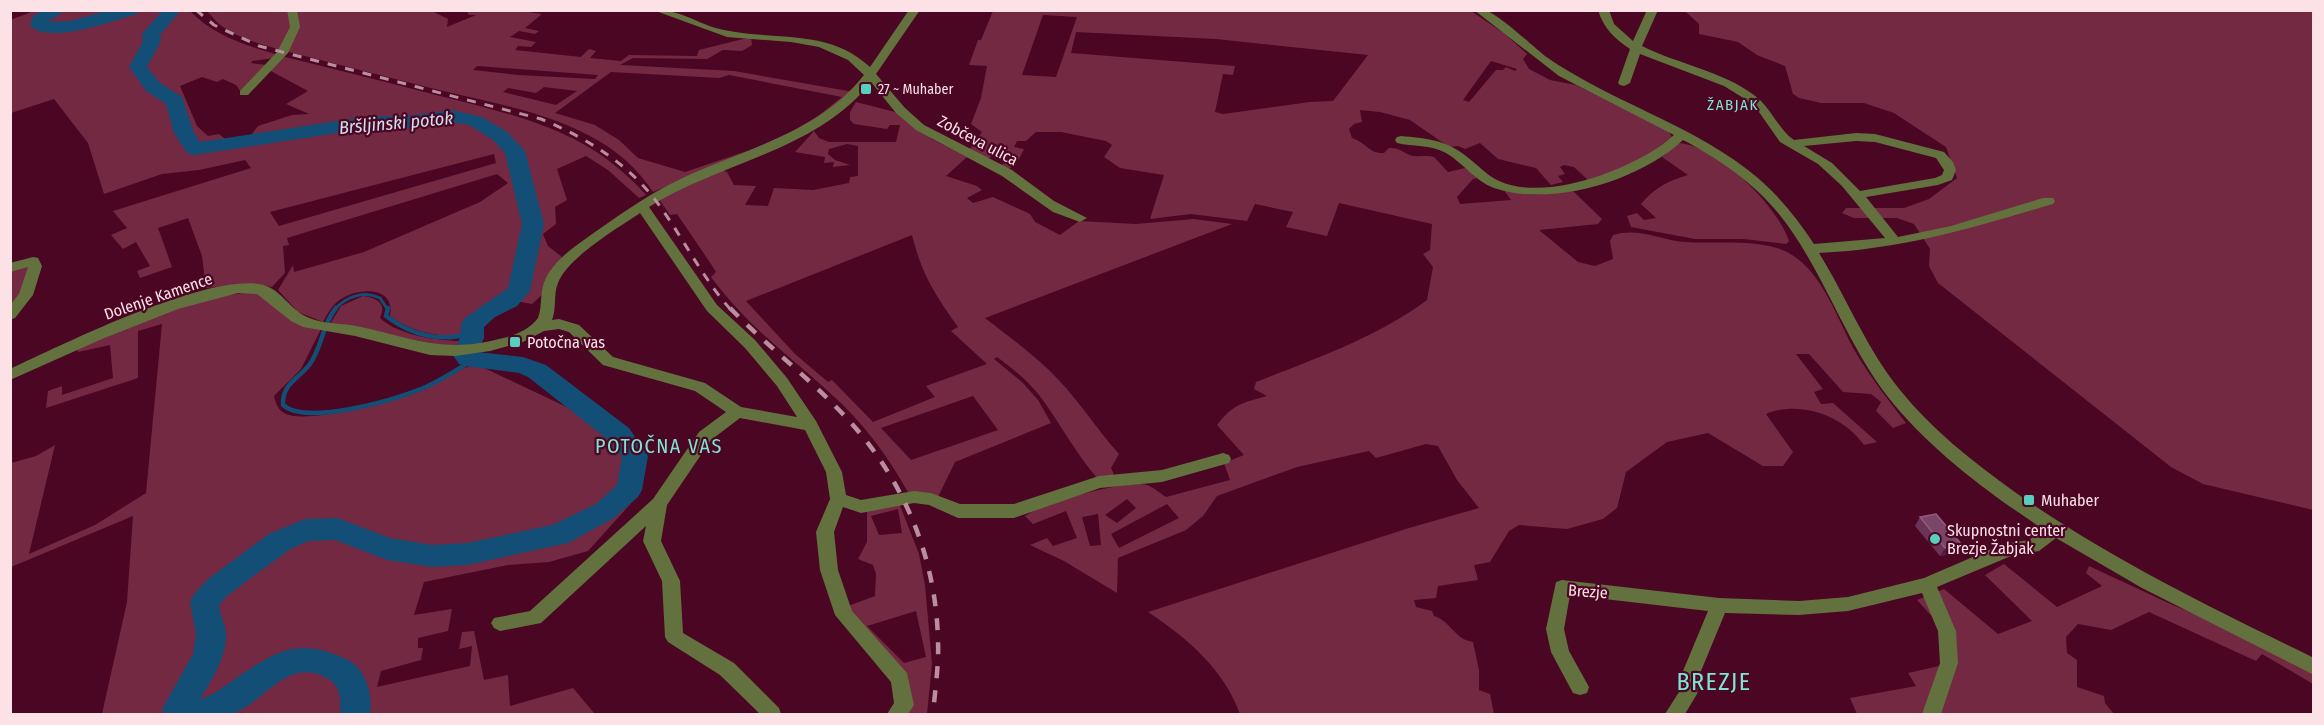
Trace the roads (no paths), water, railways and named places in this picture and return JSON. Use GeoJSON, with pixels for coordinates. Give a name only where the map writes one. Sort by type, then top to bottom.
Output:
{"type":"FeatureCollection","features":[{"type":"Feature","properties":{"kind":"street"},"geometry":{"type":"LineString","coordinates":[[244,93],[282,53],[295,27],[292,10]]}},
{"type":"Feature","properties":{"kind":"street"},"geometry":{"type":"LineString","coordinates":[[658,10],[727,34],[806,41],[832,47],[852,58],[864,68],[870,77]]}},
{"type":"Feature","properties":{"kind":"street"},"geometry":{"type":"LineString","coordinates":[[810,425],[737,412],[700,387],[608,361],[574,328],[559,324],[541,326],[548,309],[549,288],[559,269],[583,248],[642,207],[693,178],[794,137],[836,111],[870,77],[915,10]]}},
{"type":"Feature","properties":{"kind":"street"},"geometry":{"type":"LineString","coordinates":[[1479,10],[1577,81],[1682,134],[1713,152],[1763,189],[1781,207],[1808,249],[1871,361],[1893,392],[1924,428],[1972,469],[2054,530],[2124,571],[2313,668]]}},
{"type":"Feature","properties":{"kind":"street"},"geometry":{"type":"LineString","coordinates":[[1603,10],[1605,19],[1615,31],[1649,56],[1726,83],[1743,92],[1766,114],[1780,135],[1828,166],[1857,195],[1894,241]]}},
{"type":"Feature","properties":{"kind":"street"},"geometry":{"type":"LineString","coordinates":[[1624,82],[1653,10]]}},
{"type":"Feature","properties":{"kind":"street","name":"Zobčeva ulica"},"geometry":{"type":"LineString","coordinates":[[870,77],[908,118],[938,141],[1007,172],[1048,206],[1080,218]]}},
{"type":"Feature","properties":{"kind":"street"},"geometry":{"type":"LineString","coordinates":[[1401,140],[1431,142],[1454,153],[1479,176],[1500,186],[1526,192],[1549,192],[1573,187],[1643,164],[1659,154],[1682,134]]}},
{"type":"Feature","properties":{"kind":"street"},"geometry":{"type":"LineString","coordinates":[[1793,144],[1856,137],[1875,138],[1940,155],[1947,162],[1950,170],[1947,177],[1938,181],[1857,195]]}},
{"type":"Feature","properties":{"kind":"street"},"geometry":{"type":"LineString","coordinates":[[1808,249],[1842,248],[1894,241],[1954,229],[2048,201]]}},
{"type":"Feature","properties":{"kind":"street"},"geometry":{"type":"LineString","coordinates":[[642,207],[682,269],[712,308],[750,344],[782,382],[810,425],[834,472],[838,499],[825,532],[829,570],[844,615],[900,679],[904,705],[896,714]]}},
{"type":"Feature","properties":{"kind":"street"},"geometry":{"type":"LineString","coordinates":[[10,268],[33,261],[35,266],[26,295],[10,315]]}},
{"type":"Feature","properties":{"kind":"street","name":"Dolenje Kamence"},"geometry":{"type":"LineString","coordinates":[[10,375],[117,328],[195,299],[241,288],[267,291],[288,313],[302,321],[318,326],[357,331],[428,351],[475,349],[515,339],[541,326]]}},
{"type":"Feature","properties":{"kind":"street"},"geometry":{"type":"LineString","coordinates":[[500,623],[535,618],[659,504],[705,436],[737,412]]}},
{"type":"Feature","properties":{"kind":"street"},"geometry":{"type":"LineString","coordinates":[[838,499],[861,507],[903,498],[931,499],[958,512],[1014,511],[1099,482],[1162,476],[1223,459]]}},
{"type":"Feature","properties":{"kind":"street"},"geometry":{"type":"LineString","coordinates":[[659,504],[652,541],[671,581],[674,637],[727,669],[772,714]]}},
{"type":"Feature","properties":{"kind":"street","name":"Brezje"},"geometry":{"type":"LineString","coordinates":[[1580,687],[1560,652],[1555,630],[1562,587],[1719,605],[1799,608],[1848,604],[1927,584],[2009,549],[2033,546],[2054,530]]}},
{"type":"Feature","properties":{"kind":"street"},"geometry":{"type":"LineString","coordinates":[[1927,584],[1947,631],[1949,663],[1932,714]]}},
{"type":"Feature","properties":{"kind":"street"},"geometry":{"type":"LineString","coordinates":[[1675,714],[1688,694],[1692,671],[1719,605]]}},
{"type":"Feature","properties":{"kind":"waterway","name":"Bršljinski potok"},"geometry":{"type":"LineString","coordinates":[[58,10],[39,20],[39,25],[58,28],[98,20],[131,10]]}},
{"type":"Feature","properties":{"kind":"waterway","name":"Bršljinski potok"},"geometry":{"type":"LineString","coordinates":[[173,10],[151,34],[152,41],[138,67],[153,87],[175,101],[184,133],[194,149],[370,122],[406,122],[452,116],[475,121],[500,136],[515,151],[533,224],[519,291],[509,301],[487,312],[473,324],[472,338],[464,354],[473,360],[523,365],[537,371],[620,435],[635,456],[629,490],[605,511],[558,535],[467,554],[432,556],[387,549],[337,529],[305,530],[279,542],[218,587],[204,602],[211,630],[208,654],[177,709],[189,714]]}},
{"type":"Feature","properties":{"kind":"waterway"},"geometry":{"type":"LineString","coordinates":[[335,309],[349,298],[367,295],[380,298],[388,309]]}},
{"type":"Feature","properties":{"kind":"waterway"},"geometry":{"type":"LineString","coordinates":[[335,309],[310,364],[285,391],[283,405],[295,411],[330,412],[391,399],[428,386],[473,360]]}},
{"type":"Feature","properties":{"kind":"waterway"},"geometry":{"type":"LineString","coordinates":[[388,309],[386,316],[416,332],[438,337],[471,333]]}},
{"type":"Feature","properties":{"kind":"waterway","name":"Bršljinski potok"},"geometry":{"type":"LineString","coordinates":[[193,714],[212,709],[281,666],[300,660],[319,661],[345,674],[354,689],[355,714]]}},
{"type":"Feature","properties":{"kind":"railway"},"geometry":{"type":"LineString","coordinates":[[196,10],[214,25],[259,46],[541,119],[587,142],[616,161],[653,197],[710,283],[731,310]]}},
{"type":"Feature","properties":{"kind":"railway"},"geometry":{"type":"LineString","coordinates":[[730,308],[837,408],[879,458],[896,486],[922,545],[936,608],[938,650],[933,714]]}},
{"type":"Feature","properties":{"kind":"place","name":"27 ~ Muhaber"},"geometry":{"type":"Point","coordinates":[866,89]}},
{"type":"Feature","properties":{"kind":"place","name":"Potočna vas"},"geometry":{"type":"Point","coordinates":[515,342]}},
{"type":"Feature","properties":{"kind":"place","name":"Muhaber"},"geometry":{"type":"Point","coordinates":[2029,500]}},
{"type":"Feature","properties":{"kind":"place","name":"Skupnostni center Brezje Žabjak"},"geometry":{"type":"Point","coordinates":[1935,539]}},
{"type":"Feature","properties":{"kind":"district","name":"ŽABJAK"},"geometry":{"type":"Point","coordinates":[1733,105]}},
{"type":"Feature","properties":{"kind":"district","name":"POTOČNA VAS"},"geometry":{"type":"Point","coordinates":[659,446]}},
{"type":"Feature","properties":{"kind":"district","name":"BREZJE"},"geometry":{"type":"Point","coordinates":[1714,682]}}]}
